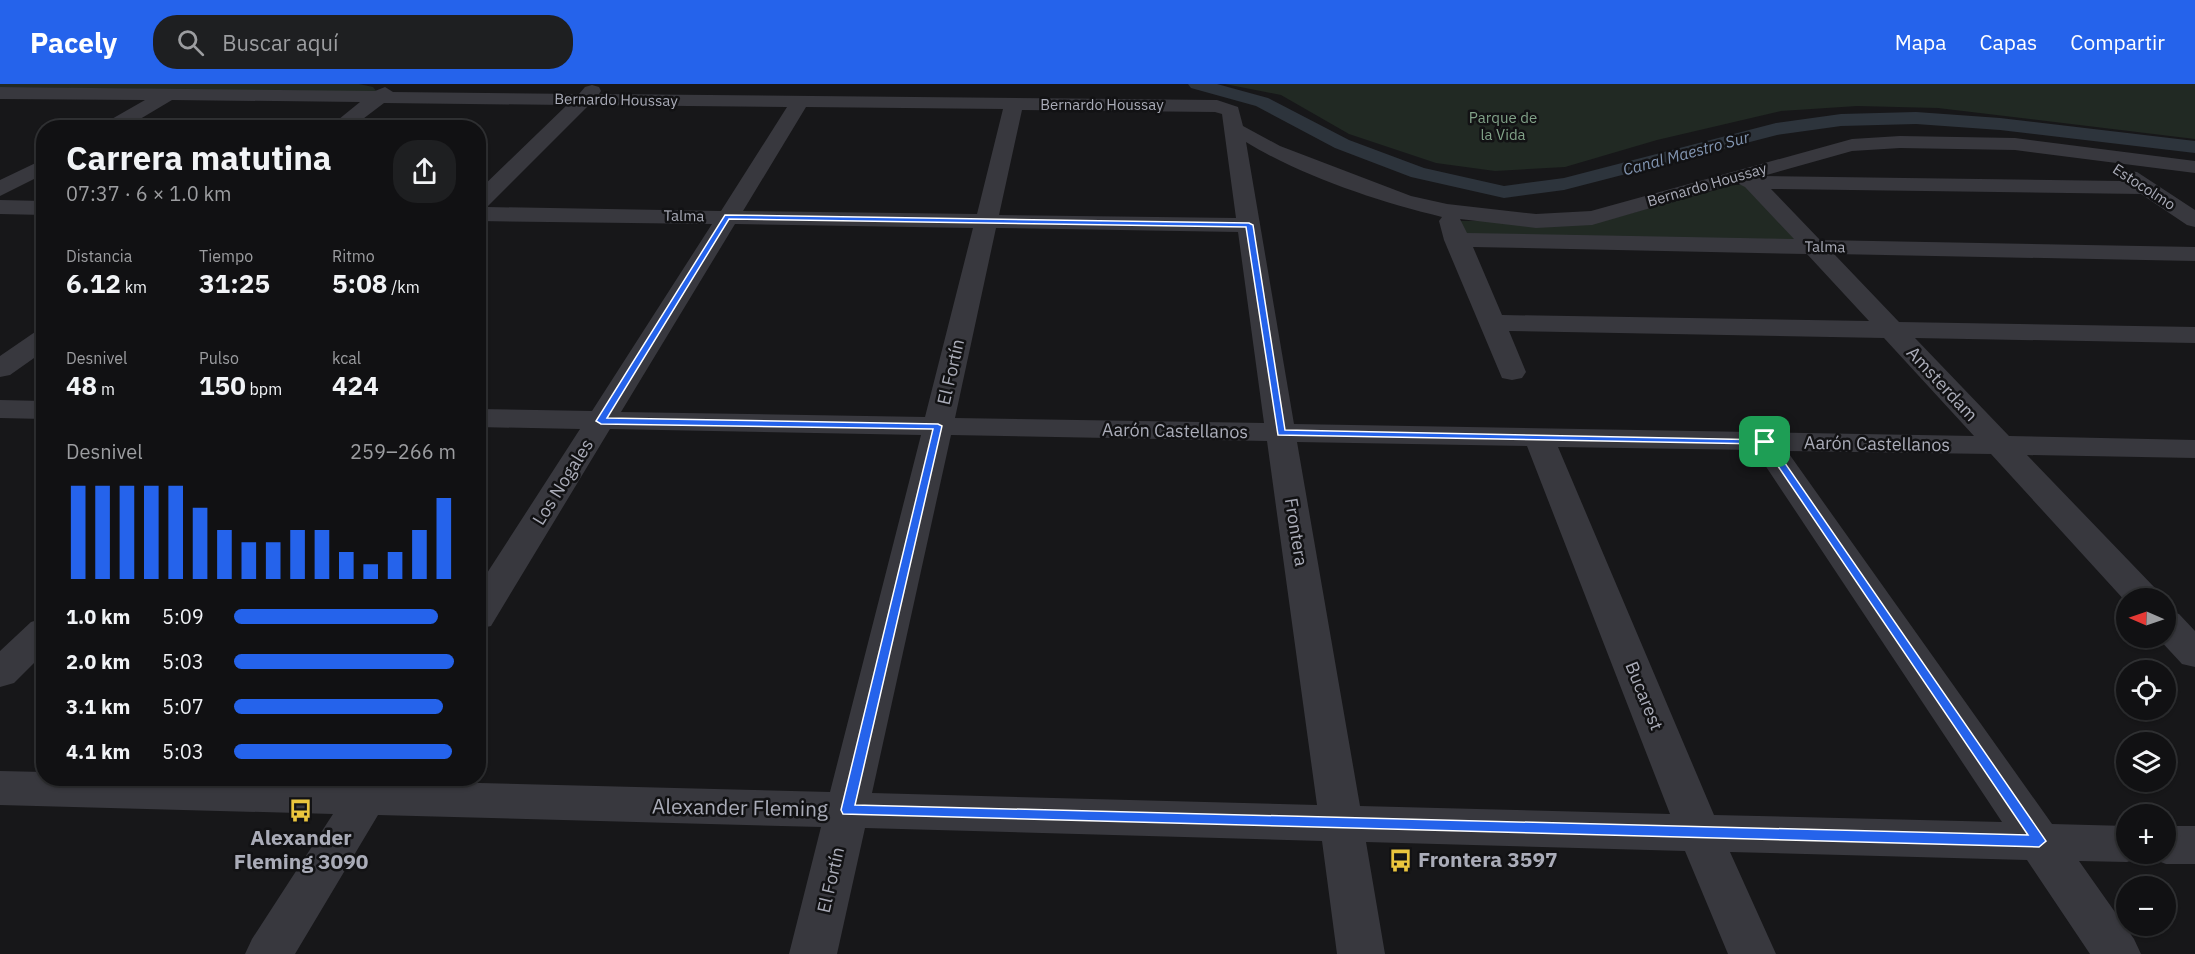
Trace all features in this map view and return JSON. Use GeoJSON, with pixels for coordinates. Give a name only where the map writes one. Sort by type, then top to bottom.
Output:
{"type":"FeatureCollection","features":[{"type":"Feature","properties":{"kind":"street","name":"Bernardo Houssay"},"geometry":{"type":"LineString","coordinates":[[0,93],[168,95],[380,91],[591,92],[800,102],[1216,106],[1243,132],[1273,150],[1362,186],[1404,201],[1447,211],[1511,220],[1592,218],[1745,179],[1815,154],[1871,144],[1985,142],[2195,167]]}},
{"type":"Feature","properties":{"kind":"street"},"geometry":{"type":"LineString","coordinates":[[347,120],[380,91]]}},
{"type":"Feature","properties":{"kind":"street"},"geometry":{"type":"LineString","coordinates":[[486,196],[591,92]]}},
{"type":"Feature","properties":{"kind":"street"},"geometry":{"type":"LineString","coordinates":[[124,120],[168,95]]}},
{"type":"Feature","properties":{"kind":"street","name":"Los Nogales"},"geometry":{"type":"LineString","coordinates":[[486,604],[800,102]]}},
{"type":"Feature","properties":{"kind":"street","name":"El Fortín"},"geometry":{"type":"LineString","coordinates":[[813,954],[1014,105]]}},
{"type":"Feature","properties":{"kind":"street","name":"Frontera"},"geometry":{"type":"LineString","coordinates":[[1232,121],[1361,954]]}},
{"type":"Feature","properties":{"kind":"street","name":"Estocolmo"},"geometry":{"type":"LineString","coordinates":[[2092,153],[2195,220]]}},
{"type":"Feature","properties":{"kind":"street"},"geometry":{"type":"LineString","coordinates":[[0,189],[36,169]]}},
{"type":"Feature","properties":{"kind":"street"},"geometry":{"type":"LineString","coordinates":[[1745,179],[2146,188]]}},
{"type":"Feature","properties":{"kind":"street","name":"Amsterdam"},"geometry":{"type":"LineString","coordinates":[[1745,179],[1813,246],[2134,588]]}},
{"type":"Feature","properties":{"kind":"street"},"geometry":{"type":"LineString","coordinates":[[0,207],[36,208]]}},
{"type":"Feature","properties":{"kind":"street"},"geometry":{"type":"LineString","coordinates":[[1447,211],[1456,240],[1512,372]]}},
{"type":"Feature","properties":{"kind":"street","name":"Talma"},"geometry":{"type":"LineString","coordinates":[[486,214],[1249,225]]}},
{"type":"Feature","properties":{"kind":"street","name":"Talma"},"geometry":{"type":"LineString","coordinates":[[1456,240],[2195,254]]}},
{"type":"Feature","properties":{"kind":"street"},"geometry":{"type":"LineString","coordinates":[[1491,323],[2195,335]]}},
{"type":"Feature","properties":{"kind":"street"},"geometry":{"type":"LineString","coordinates":[[0,369],[36,344]]}},
{"type":"Feature","properties":{"kind":"street"},"geometry":{"type":"LineString","coordinates":[[0,410],[36,410]]}},
{"type":"Feature","properties":{"kind":"street","name":"Aarón Castellanos"},"geometry":{"type":"LineString","coordinates":[[486,418],[2195,449]]}},
{"type":"Feature","properties":{"kind":"street","name":"Bucarest"},"geometry":{"type":"LineString","coordinates":[[1539,438],[1699,832],[1752,954]]}},
{"type":"Feature","properties":{"kind":"street"},"geometry":{"type":"LineString","coordinates":[[1765,442],[2116,954]]}},
{"type":"Feature","properties":{"kind":"street"},"geometry":{"type":"LineString","coordinates":[[2176,634],[2195,654]]}},
{"type":"Feature","properties":{"kind":"street"},"geometry":{"type":"LineString","coordinates":[[0,674],[36,639]]}},
{"type":"Feature","properties":{"kind":"street","name":"Alexander Fleming"},"geometry":{"type":"LineString","coordinates":[[0,788],[372,788],[847,810],[2116,844]]}},
{"type":"Feature","properties":{"kind":"street"},"geometry":{"type":"LineString","coordinates":[[268,954],[372,788]]}},
{"type":"Feature","properties":{"kind":"street"},"geometry":{"type":"LineString","coordinates":[[2176,844],[2195,845]]}},
{"type":"Feature","properties":{"kind":"green space"},"geometry":{"type":"Polygon","coordinates":[[[0,84],[359,84],[373,87],[377,92],[0,87],[0,84]]]}},
{"type":"Feature","properties":{"kind":"green space","name":"Parque de la Vida"},"geometry":{"type":"Polygon","coordinates":[[[1225,84],[2195,84],[2195,139],[1938,108],[1857,106],[1781,111],[1657,140],[1565,167],[1495,171],[1436,163],[1349,134],[1281,95],[1225,84]]]}},
{"type":"Feature","properties":{"kind":"green space"},"geometry":{"type":"Polygon","coordinates":[[[1734,185],[1745,185],[1799,239],[1468,238],[1459,221],[1603,221],[1734,185]]]}},
{"type":"Feature","properties":{"kind":"waterway","name":"Canal Maestro Sur"},"geometry":{"type":"LineString","coordinates":[[1197,84],[1262,102],[1342,144],[1418,173],[1504,192],[1564,184],[1776,129],[1841,120],[1916,118],[2000,124],[2195,147]]}},
{"type":"Feature","properties":{"kind":"place","name":"Alexander Fleming 3090"},"geometry":{"type":"Point","coordinates":[301,810]}},
{"type":"Feature","properties":{"kind":"place","name":"Frontera 3597"},"geometry":{"type":"Point","coordinates":[1400,860]}},
{"type":"Feature","properties":{"kind":"route"},"geometry":{"type":"LineString","coordinates":[[727,217],[1249,225],[1281,433],[1765,442],[2039,841],[847,810],[938,426],[601,421],[727,217]]}}]}
